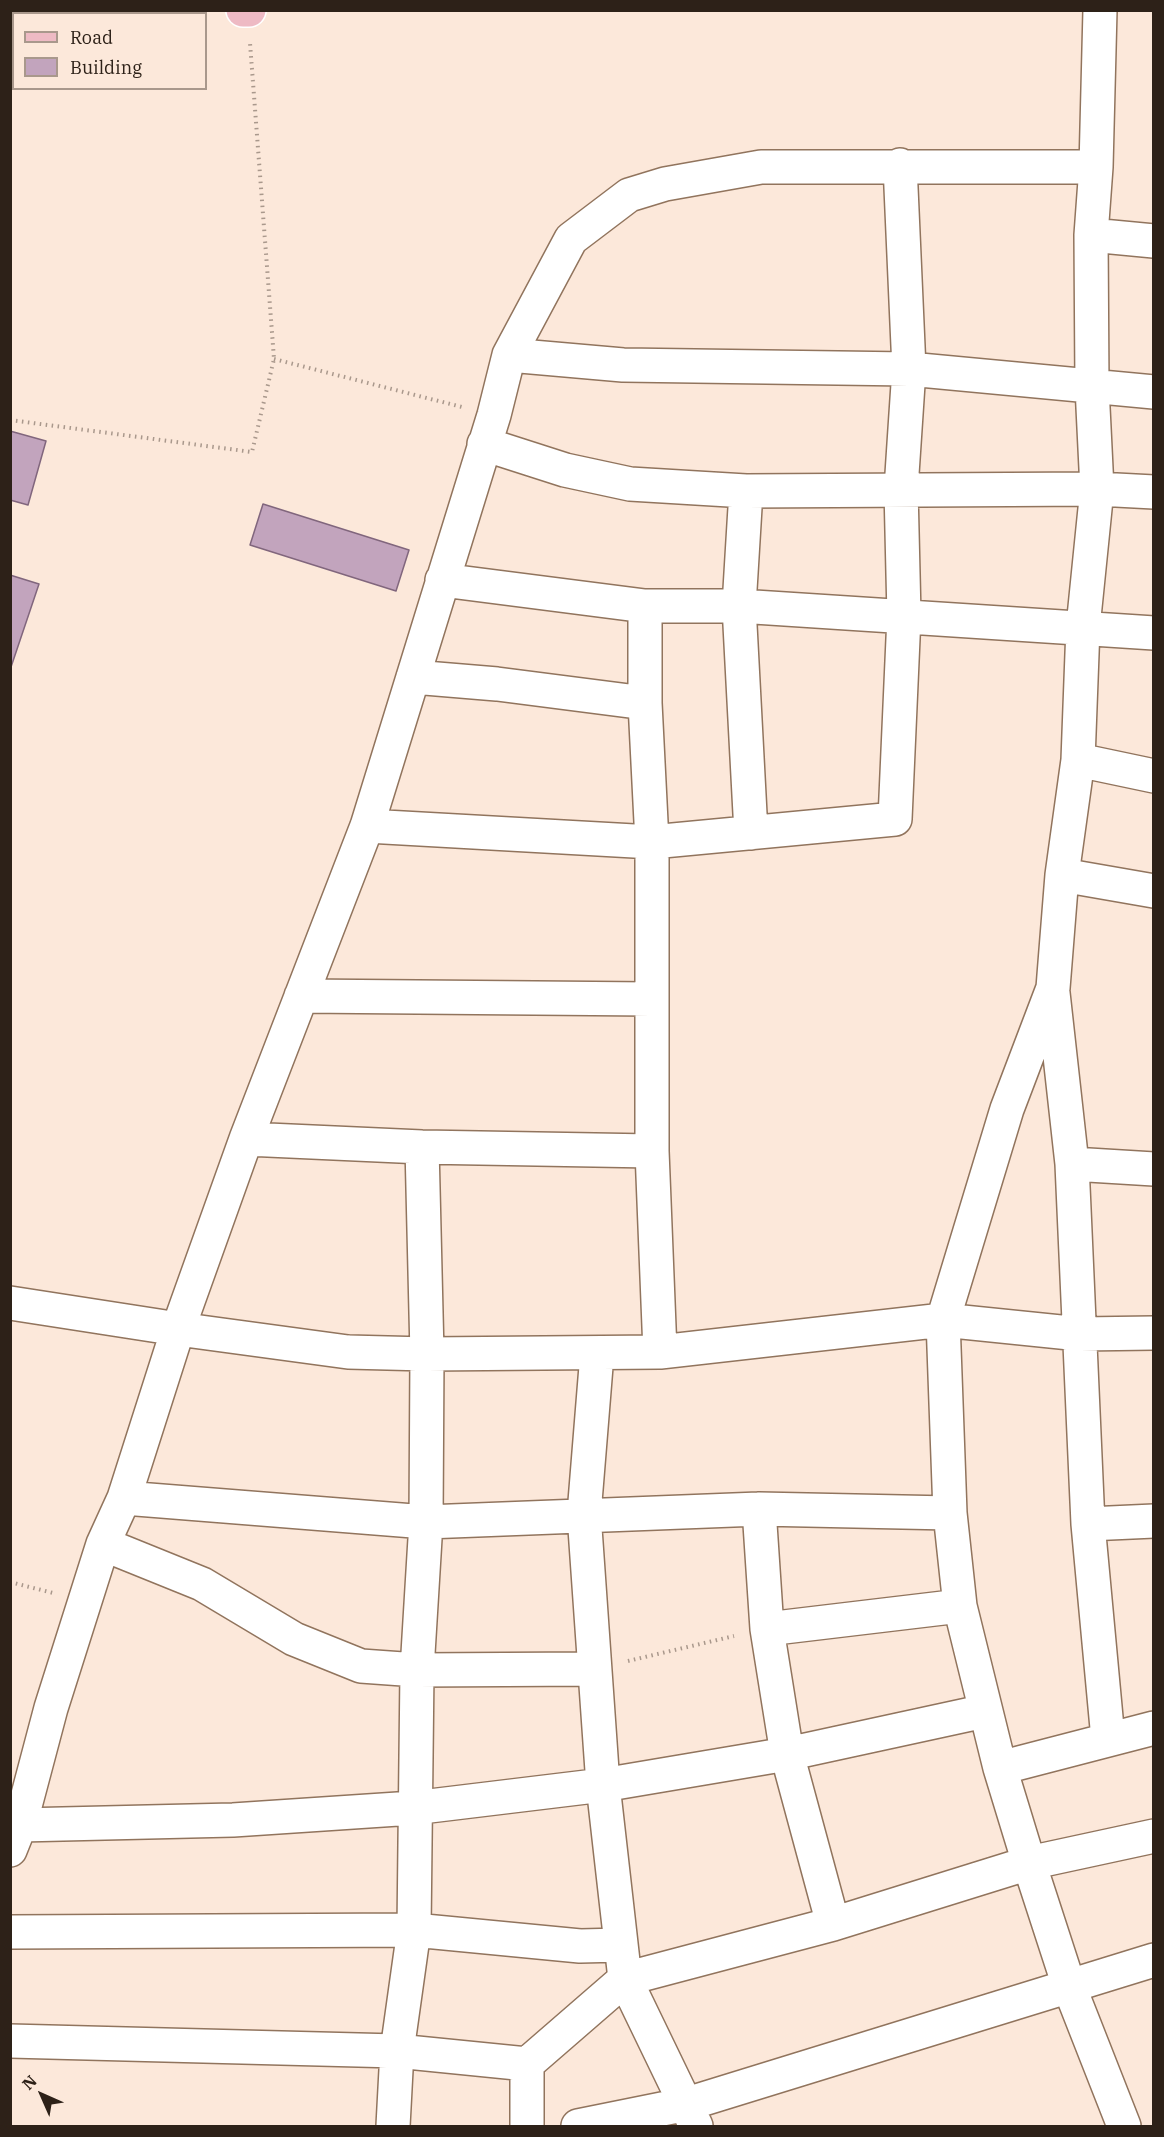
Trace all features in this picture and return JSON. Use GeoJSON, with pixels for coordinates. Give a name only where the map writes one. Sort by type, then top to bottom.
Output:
{"type":"FeatureCollection","features":[{"type":"Feature","properties":{"kind":"street"},"geometry":{"type":"LineString","coordinates":[[1100,10],[1096,167],[1091,235],[1092,387],[1097,489],[1083,627],[1078,760],[1062,875],[1053,987],[1072,1164],[1088,1524],[1108,1739]]}},
{"type":"Feature","properties":{"kind":"street"},"geometry":{"type":"LineString","coordinates":[[985,1711],[787,1754],[603,1785],[413,1808],[15,1838],[51,1708],[103,1544],[124,1498],[178,1329],[246,1139],[367,826],[489,429],[509,354],[570,239],[629,195],[665,184],[761,167],[900,165],[1096,167]]}},
{"type":"Feature","properties":{"kind":"street"},"geometry":{"type":"LineString","coordinates":[[367,826],[652,842],[895,819],[904,616],[901,489],[909,369],[900,165]]}},
{"type":"Feature","properties":{"kind":"street"},"geometry":{"type":"LineString","coordinates":[[1091,235],[1154,241]]}},
{"type":"Feature","properties":{"kind":"street"},"geometry":{"type":"LineString","coordinates":[[509,354],[623,365],[909,369],[1154,392]]}},
{"type":"Feature","properties":{"kind":"street"},"geometry":{"type":"LineString","coordinates":[[489,429],[565,470],[630,484],[746,491],[1097,489],[1154,492]]}},
{"type":"Feature","properties":{"kind":"street"},"geometry":{"type":"LineString","coordinates":[[746,491],[739,606],[751,833]]}},
{"type":"Feature","properties":{"kind":"street"},"geometry":{"type":"LineString","coordinates":[[442,580],[645,606],[739,606],[1154,633]]}},
{"type":"Feature","properties":{"kind":"street"},"geometry":{"type":"LineString","coordinates":[[645,606],[645,704],[652,842],[652,1151],[660,1352]]}},
{"type":"Feature","properties":{"kind":"street"},"geometry":{"type":"LineString","coordinates":[[413,677],[497,684],[645,704]]}},
{"type":"Feature","properties":{"kind":"street"},"geometry":{"type":"LineString","coordinates":[[1078,760],[1154,776]]}},
{"type":"Feature","properties":{"kind":"street"},"geometry":{"type":"LineString","coordinates":[[1062,875],[1154,891]]}},
{"type":"Feature","properties":{"kind":"street"},"geometry":{"type":"LineString","coordinates":[[1053,987],[1003,1120],[943,1320],[950,1513],[960,1606],[1000,1768],[1069,1986],[1124,2127]]}},
{"type":"Feature","properties":{"kind":"street"},"geometry":{"type":"LineString","coordinates":[[301,996],[651,999]]}},
{"type":"Feature","properties":{"kind":"street"},"geometry":{"type":"LineString","coordinates":[[246,1139],[422,1147],[652,1151]]}},
{"type":"Feature","properties":{"kind":"street"},"geometry":{"type":"LineString","coordinates":[[393,2127],[397,2051],[414,1930],[413,1808],[417,1670],[426,1522],[427,1354],[422,1147]]}},
{"type":"Feature","properties":{"kind":"street"},"geometry":{"type":"LineString","coordinates":[[1072,1164],[1154,1169]]}},
{"type":"Feature","properties":{"kind":"street"},"geometry":{"type":"LineString","coordinates":[[10,1303],[348,1352],[427,1354],[660,1352],[943,1320],[1080,1335],[1154,1333]]}},
{"type":"Feature","properties":{"kind":"street"},"geometry":{"type":"LineString","coordinates":[[597,1354],[584,1514],[593,1669],[603,1785],[625,1979],[692,2116]]}},
{"type":"Feature","properties":{"kind":"street"},"geometry":{"type":"LineString","coordinates":[[124,1498],[426,1522],[584,1514],[759,1509],[950,1513]]}},
{"type":"Feature","properties":{"kind":"street"},"geometry":{"type":"LineString","coordinates":[[759,1509],[767,1629],[787,1754],[833,1924]]}},
{"type":"Feature","properties":{"kind":"street"},"geometry":{"type":"LineString","coordinates":[[1088,1524],[1154,1521]]}},
{"type":"Feature","properties":{"kind":"street"},"geometry":{"type":"LineString","coordinates":[[103,1544],[202,1584],[294,1639],[330,1656],[361,1666],[417,1670],[593,1669]]}},
{"type":"Feature","properties":{"kind":"street"},"geometry":{"type":"LineString","coordinates":[[767,1629],[960,1606]]}},
{"type":"Feature","properties":{"kind":"street"},"geometry":{"type":"LineString","coordinates":[[1000,1768],[1154,1728]]}},
{"type":"Feature","properties":{"kind":"street"},"geometry":{"type":"LineString","coordinates":[[10,2042],[397,2051],[526,2064],[625,1979],[833,1924],[1029,1863],[1154,1836]]}},
{"type":"Feature","properties":{"kind":"street"},"geometry":{"type":"LineString","coordinates":[[10,1932],[414,1930],[580,1946],[621,1945]]}},
{"type":"Feature","properties":{"kind":"street"},"geometry":{"type":"LineString","coordinates":[[578,2127],[692,2116],[1069,1986],[1154,1960]]}},
{"type":"Feature","properties":{"kind":"street"},"geometry":{"type":"LineString","coordinates":[[526,2064],[527,2127]]}},
{"type":"Feature","properties":{"kind":"path"},"geometry":{"type":"LineString","coordinates":[[10,420],[252,452],[274,359],[246,10]]}},
{"type":"Feature","properties":{"kind":"path"},"geometry":{"type":"LineString","coordinates":[[274,359],[489,429]]}},
{"type":"Feature","properties":{"kind":"path"},"geometry":{"type":"LineString","coordinates":[[10,1582],[86,1602]]}},
{"type":"Feature","properties":{"kind":"path"},"geometry":{"type":"LineString","coordinates":[[593,1669],[767,1629]]}},
{"type":"Feature","properties":{"kind":"building"},"geometry":{"type":"Polygon","coordinates":[[[10,431],[46,441],[28,505],[10,500],[10,431]]]}},
{"type":"Feature","properties":{"kind":"building"},"geometry":{"type":"Polygon","coordinates":[[[263,504],[409,550],[396,591],[250,545],[263,504]]]}},
{"type":"Feature","properties":{"kind":"building"},"geometry":{"type":"Polygon","coordinates":[[[10,575],[39,584],[10,670],[10,575]]]}}]}
